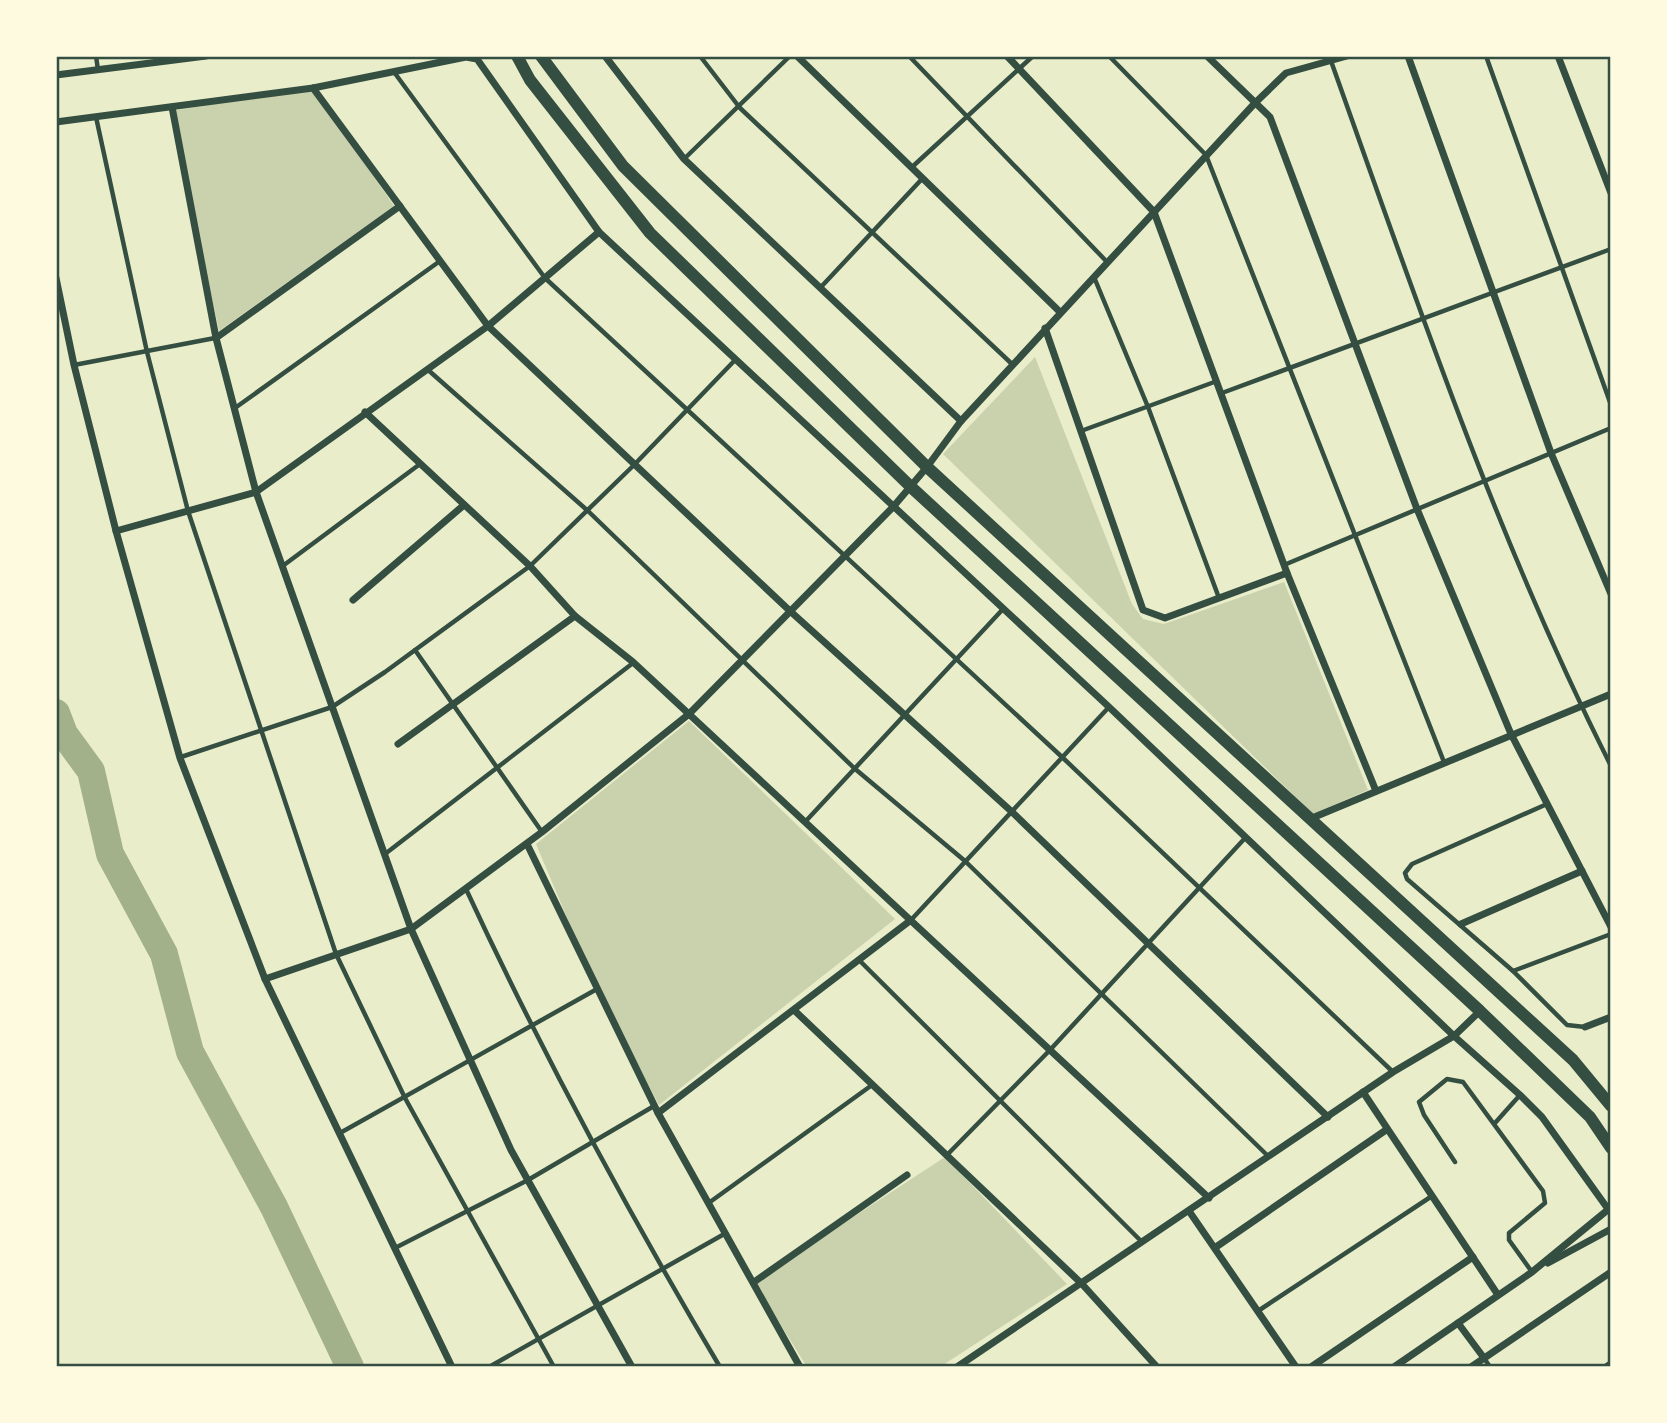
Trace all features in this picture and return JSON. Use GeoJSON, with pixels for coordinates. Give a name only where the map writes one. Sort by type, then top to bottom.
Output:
{"type":"FeatureCollection","features":[{"type":"Feature","properties":{"kind":"main road"},"geometry":{"type":"LineString","coordinates":[[516,56],[530,80],[650,233],[911,487],[1480,1011],[1590,1118],[1611,1148]]}},
{"type":"Feature","properties":{"kind":"main road"},"geometry":{"type":"LineString","coordinates":[[541,56],[623,166],[927,467],[1573,1060],[1611,1106]]}},
{"type":"Feature","properties":{"kind":"street"},"geometry":{"type":"LineString","coordinates":[[56,75],[170,58],[206,56]]}},
{"type":"Feature","properties":{"kind":"street"},"geometry":{"type":"LineString","coordinates":[[605,56],[684,159],[961,421]]}},
{"type":"Feature","properties":{"kind":"street"},"geometry":{"type":"LineString","coordinates":[[797,56],[921,180],[1060,312]]}},
{"type":"Feature","properties":{"kind":"street"},"geometry":{"type":"LineString","coordinates":[[1007,56],[1154,212],[1287,573],[1376,792]]}},
{"type":"Feature","properties":{"kind":"street"},"geometry":{"type":"LineString","coordinates":[[1207,56],[1269,117],[1356,343],[1416,509],[1511,734],[1611,927]]}},
{"type":"Feature","properties":{"kind":"street"},"geometry":{"type":"LineString","coordinates":[[265,979],[411,929],[527,844],[689,714],[893,507],[961,421],[1012,364],[1255,103],[1286,73],[1347,56]]}},
{"type":"Feature","properties":{"kind":"street"},"geometry":{"type":"LineString","coordinates":[[1408,56],[1551,453],[1611,594]]}},
{"type":"Feature","properties":{"kind":"street"},"geometry":{"type":"LineString","coordinates":[[1558,56],[1611,193]]}},
{"type":"Feature","properties":{"kind":"street"},"geometry":{"type":"LineString","coordinates":[[56,122],[313,88],[466,57],[477,59],[599,232],[1109,707],[1454,1036],[1520,1095],[1542,1117],[1610,1208],[1532,1272],[1394,1367]]}},
{"type":"Feature","properties":{"kind":"street"},"geometry":{"type":"LineString","coordinates":[[313,88],[488,326],[790,611],[1011,811],[1146,945],[1328,1117]]}},
{"type":"Feature","properties":{"kind":"street"},"geometry":{"type":"LineString","coordinates":[[172,107],[216,338],[256,492],[411,929],[528,1180],[632,1367]]}},
{"type":"Feature","properties":{"kind":"street"},"geometry":{"type":"LineString","coordinates":[[216,338],[400,206]]}},
{"type":"Feature","properties":{"kind":"street"},"geometry":{"type":"LineString","coordinates":[[116,531],[256,492],[488,326],[599,232]]}},
{"type":"Feature","properties":{"kind":"street"},"geometry":{"type":"LineString","coordinates":[[56,278],[74,365],[116,531],[180,758],[265,979],[452,1367]]}},
{"type":"Feature","properties":{"kind":"street"},"geometry":{"type":"LineString","coordinates":[[1045,328],[1138,602],[1152,616],[1165,618],[1287,573]]}},
{"type":"Feature","properties":{"kind":"street"},"geometry":{"type":"LineString","coordinates":[[365,412],[530,566],[575,616],[633,662],[1209,1198]]}},
{"type":"Feature","properties":{"kind":"street"},"geometry":{"type":"LineString","coordinates":[[352,600],[464,505]]}},
{"type":"Feature","properties":{"kind":"street"},"geometry":{"type":"LineString","coordinates":[[398,744],[575,616]]}},
{"type":"Feature","properties":{"kind":"street"},"geometry":{"type":"LineString","coordinates":[[1312,818],[1611,694]]}},
{"type":"Feature","properties":{"kind":"street"},"geometry":{"type":"LineString","coordinates":[[527,844],[656,1109],[800,1367]]}},
{"type":"Feature","properties":{"kind":"street"},"geometry":{"type":"LineString","coordinates":[[1461,924],[1582,871]]}},
{"type":"Feature","properties":{"kind":"street"},"geometry":{"type":"LineString","coordinates":[[656,1109],[795,1011],[911,920]]}},
{"type":"Feature","properties":{"kind":"street"},"geometry":{"type":"LineString","coordinates":[[795,1011],[945,1157],[1082,1284],[1157,1367]]}},
{"type":"Feature","properties":{"kind":"street"},"geometry":{"type":"LineString","coordinates":[[957,1367],[1393,1072],[1454,1036],[1480,1011]]}},
{"type":"Feature","properties":{"kind":"street"},"geometry":{"type":"LineString","coordinates":[[1586,1027],[1611,1017]]}},
{"type":"Feature","properties":{"kind":"street"},"geometry":{"type":"LineString","coordinates":[[1363,1092],[1498,1295]]}},
{"type":"Feature","properties":{"kind":"street"},"geometry":{"type":"LineString","coordinates":[[1216,1247],[1386,1130]]}},
{"type":"Feature","properties":{"kind":"street"},"geometry":{"type":"LineString","coordinates":[[754,1282],[907,1175]]}},
{"type":"Feature","properties":{"kind":"street"},"geometry":{"type":"LineString","coordinates":[[1189,1211],[1296,1367]]}},
{"type":"Feature","properties":{"kind":"street"},"geometry":{"type":"LineString","coordinates":[[1532,1272],[1611,1229]]}},
{"type":"Feature","properties":{"kind":"street"},"geometry":{"type":"LineString","coordinates":[[1311,1367],[1473,1257]]}},
{"type":"Feature","properties":{"kind":"street"},"geometry":{"type":"LineString","coordinates":[[1471,1367],[1611,1272]]}},
{"type":"Feature","properties":{"kind":"street"},"geometry":{"type":"LineString","coordinates":[[1458,1323],[1484,1358]]}},
{"type":"Feature","properties":{"kind":"lane"},"geometry":{"type":"LineString","coordinates":[[96,56],[98,69]]}},
{"type":"Feature","properties":{"kind":"lane"},"geometry":{"type":"LineString","coordinates":[[701,56],[740,108],[1012,364]]}},
{"type":"Feature","properties":{"kind":"lane"},"geometry":{"type":"LineString","coordinates":[[684,159],[740,108],[790,56]]}},
{"type":"Feature","properties":{"kind":"lane"},"geometry":{"type":"LineString","coordinates":[[909,56],[1108,263]]}},
{"type":"Feature","properties":{"kind":"lane"},"geometry":{"type":"LineString","coordinates":[[910,168],[1033,56]]}},
{"type":"Feature","properties":{"kind":"lane"},"geometry":{"type":"LineString","coordinates":[[1109,56],[1206,155],[1444,762]]}},
{"type":"Feature","properties":{"kind":"lane"},"geometry":{"type":"LineString","coordinates":[[1486,56],[1611,405]]}},
{"type":"Feature","properties":{"kind":"lane"},"geometry":{"type":"LineString","coordinates":[[1331,61],[1483,482],[1580,705],[1611,766]]}},
{"type":"Feature","properties":{"kind":"lane"},"geometry":{"type":"LineString","coordinates":[[393,71],[545,278],[845,555],[954,660],[1062,757],[1393,1072]]}},
{"type":"Feature","properties":{"kind":"lane"},"geometry":{"type":"LineString","coordinates":[[96,117],[146,352],[188,511],[336,954],[405,1097],[554,1367]]}},
{"type":"Feature","properties":{"kind":"lane"},"geometry":{"type":"LineString","coordinates":[[820,288],[921,180]]}},
{"type":"Feature","properties":{"kind":"lane"},"geometry":{"type":"LineString","coordinates":[[1222,393],[1611,249]]}},
{"type":"Feature","properties":{"kind":"lane"},"geometry":{"type":"LineString","coordinates":[[234,408],[440,261]]}},
{"type":"Feature","properties":{"kind":"lane"},"geometry":{"type":"LineString","coordinates":[[1094,277],[1148,407],[1219,598]]}},
{"type":"Feature","properties":{"kind":"lane"},"geometry":{"type":"LineString","coordinates":[[74,365],[216,338]]}},
{"type":"Feature","properties":{"kind":"lane"},"geometry":{"type":"LineString","coordinates":[[180,758],[332,707],[415,650],[530,566],[634,465],[736,359]]}},
{"type":"Feature","properties":{"kind":"lane"},"geometry":{"type":"LineString","coordinates":[[427,369],[588,511],[854,768],[965,862],[1268,1157]]}},
{"type":"Feature","properties":{"kind":"lane"},"geometry":{"type":"LineString","coordinates":[[1080,432],[1218,381]]}},
{"type":"Feature","properties":{"kind":"lane"},"geometry":{"type":"LineString","coordinates":[[1284,565],[1611,428]]}},
{"type":"Feature","properties":{"kind":"lane"},"geometry":{"type":"LineString","coordinates":[[284,565],[421,463]]}},
{"type":"Feature","properties":{"kind":"lane"},"geometry":{"type":"LineString","coordinates":[[805,822],[903,713],[1003,609]]}},
{"type":"Feature","properties":{"kind":"lane"},"geometry":{"type":"LineString","coordinates":[[415,650],[456,704],[542,832]]}},
{"type":"Feature","properties":{"kind":"lane"},"geometry":{"type":"LineString","coordinates":[[384,855],[633,662]]}},
{"type":"Feature","properties":{"kind":"lane"},"geometry":{"type":"LineString","coordinates":[[911,920],[1109,707]]}},
{"type":"Feature","properties":{"kind":"lane"},"geometry":{"type":"LineString","coordinates":[[1547,804],[1407,868],[1407,879],[1513,971],[1567,1025],[1586,1027]]}},
{"type":"Feature","properties":{"kind":"lane"},"geometry":{"type":"LineString","coordinates":[[945,1157],[1050,1050],[1246,837]]}},
{"type":"Feature","properties":{"kind":"lane"},"geometry":{"type":"LineString","coordinates":[[466,889],[530,1027],[662,1269],[720,1367]]}},
{"type":"Feature","properties":{"kind":"lane"},"geometry":{"type":"LineString","coordinates":[[1513,971],[1611,934]]}},
{"type":"Feature","properties":{"kind":"lane"},"geometry":{"type":"LineString","coordinates":[[859,960],[1143,1242]]}},
{"type":"Feature","properties":{"kind":"lane"},"geometry":{"type":"LineString","coordinates":[[339,1133],[471,1062],[597,989]]}},
{"type":"Feature","properties":{"kind":"lane"},"geometry":{"type":"LineString","coordinates":[[1455,1162],[1424,1115],[1419,1102],[1447,1079],[1463,1082],[1543,1191],[1545,1203],[1509,1233],[1508,1240],[1532,1272]]}},
{"type":"Feature","properties":{"kind":"lane"},"geometry":{"type":"LineString","coordinates":[[710,1202],[872,1085]]}},
{"type":"Feature","properties":{"kind":"lane"},"geometry":{"type":"LineString","coordinates":[[1494,1123],[1520,1095]]}},
{"type":"Feature","properties":{"kind":"lane"},"geometry":{"type":"LineString","coordinates":[[395,1248],[528,1180],[656,1109]]}},
{"type":"Feature","properties":{"kind":"lane"},"geometry":{"type":"LineString","coordinates":[[1257,1311],[1432,1195]]}},
{"type":"Feature","properties":{"kind":"lane"},"geometry":{"type":"LineString","coordinates":[[489,1367],[727,1233]]}},
{"type":"Feature","properties":{"kind":"lane"},"geometry":{"type":"LineString","coordinates":[[1484,1358],[1490,1367]]}},
{"type":"Feature","properties":{"kind":"lane"},"geometry":{"type":"LineString","coordinates":[[1604,1367],[1611,1362]]}},
{"type":"Feature","properties":{"kind":"green space"},"geometry":{"type":"Polygon","coordinates":[[[313,88],[394,206],[219,331],[172,111],[313,88]]]}},
{"type":"Feature","properties":{"kind":"green space"},"geometry":{"type":"Polygon","coordinates":[[[1035,357],[1132,604],[1143,619],[1164,624],[1284,582],[1368,790],[1313,814],[943,454],[1035,357]]]}},
{"type":"Feature","properties":{"kind":"green space"},"geometry":{"type":"Polygon","coordinates":[[[689,721],[895,919],[659,1105],[597,989],[536,844],[689,721]]]}},
{"type":"Feature","properties":{"kind":"green space"},"geometry":{"type":"Polygon","coordinates":[[[945,1157],[1067,1284],[940,1367],[807,1367],[754,1282],[945,1157]]]}},
{"type":"Feature","properties":{"kind":"waterway"},"geometry":{"type":"LineString","coordinates":[[56,713],[64,734],[91,771],[110,854],[164,954],[190,1052],[274,1207],[350,1367]]}}]}
